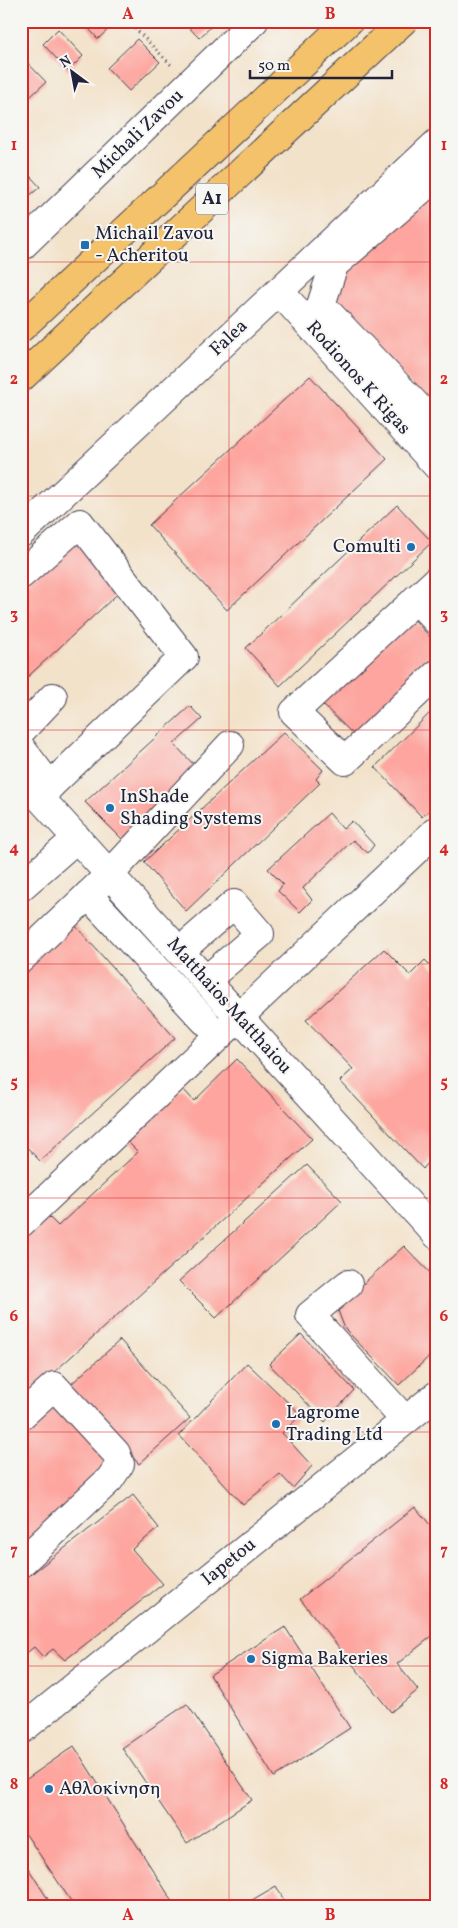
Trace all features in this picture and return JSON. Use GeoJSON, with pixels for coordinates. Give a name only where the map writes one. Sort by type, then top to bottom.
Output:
{"type":"FeatureCollection","features":[{"type":"Feature","properties":{"kind":"highway","name":"A1"},"geometry":{"type":"LineString","coordinates":[[21,328],[349,21]]}},
{"type":"Feature","properties":{"kind":"highway","name":"A1"},"geometry":{"type":"LineString","coordinates":[[21,378],[403,21]]}},
{"type":"Feature","properties":{"kind":"street","name":"Michali Zavou"},"geometry":{"type":"LineString","coordinates":[[21,246],[254,21]]}},
{"type":"Feature","properties":{"kind":"street","name":"Falea"},"geometry":{"type":"LineString","coordinates":[[21,534],[437,143]]}},
{"type":"Feature","properties":{"kind":"street"},"geometry":{"type":"LineString","coordinates":[[437,176],[334,265],[321,306],[437,427]]}},
{"type":"Feature","properties":{"kind":"street","name":"Rodionos K Rigas"},"geometry":{"type":"LineString","coordinates":[[279,291],[437,466]]}},
{"type":"Feature","properties":{"kind":"street"},"geometry":{"type":"LineString","coordinates":[[21,575],[80,523],[184,656],[45,791],[21,748]]}},
{"type":"Feature","properties":{"kind":"street"},"geometry":{"type":"LineString","coordinates":[[437,580],[294,712],[345,760],[437,674]]}},
{"type":"Feature","properties":{"kind":"street"},"geometry":{"type":"LineString","coordinates":[[416,599],[437,621]]}},
{"type":"Feature","properties":{"kind":"street"},"geometry":{"type":"LineString","coordinates":[[21,731],[53,697]]}},
{"type":"Feature","properties":{"kind":"street"},"geometry":{"type":"LineString","coordinates":[[21,959],[110,874],[230,745]]}},
{"type":"Feature","properties":{"kind":"street","name":"Matthaios Matthaiou"},"geometry":{"type":"LineString","coordinates":[[21,777],[45,791],[77,838],[437,1235]]}},
{"type":"Feature","properties":{"kind":"street"},"geometry":{"type":"LineString","coordinates":[[21,1223],[437,830]]}},
{"type":"Feature","properties":{"kind":"street"},"geometry":{"type":"LineString","coordinates":[[21,887],[77,838]]}},
{"type":"Feature","properties":{"kind":"street"},"geometry":{"type":"LineString","coordinates":[[88,895],[205,1021]]}},
{"type":"Feature","properties":{"kind":"street"},"geometry":{"type":"LineString","coordinates":[[180,951],[234,904],[260,934],[206,980]]}},
{"type":"Feature","properties":{"kind":"street"},"geometry":{"type":"LineString","coordinates":[[348,1284],[310,1315],[405,1420]]}},
{"type":"Feature","properties":{"kind":"street"},"geometry":{"type":"LineString","coordinates":[[21,1416],[54,1386],[116,1453],[120,1464],[110,1479],[21,1563]]}},
{"type":"Feature","properties":{"kind":"street","name":"Iapetou"},"geometry":{"type":"LineString","coordinates":[[22,1727],[437,1394]]}},
{"type":"Feature","properties":{"kind":"path"},"geometry":{"type":"LineString","coordinates":[[128,21],[190,84]]}},
{"type":"Feature","properties":{"kind":"building"},"geometry":{"type":"Polygon","coordinates":[[[82,21],[117,21],[98,39],[82,21]]]}},
{"type":"Feature","properties":{"kind":"building"},"geometry":{"type":"Polygon","coordinates":[[[183,21],[217,21],[199,38],[183,21]]]}},
{"type":"Feature","properties":{"kind":"building"},"geometry":{"type":"Polygon","coordinates":[[[58,29],[83,56],[68,71],[43,44],[58,29]]]}},
{"type":"Feature","properties":{"kind":"building"},"geometry":{"type":"Polygon","coordinates":[[[137,39],[160,62],[129,91],[107,68],[137,39]]]}},
{"type":"Feature","properties":{"kind":"building"},"geometry":{"type":"Polygon","coordinates":[[[21,56],[46,82],[30,97],[21,88],[21,56]]]}},
{"type":"Feature","properties":{"kind":"building"},"geometry":{"type":"Polygon","coordinates":[[[21,166],[40,187],[24,200],[21,197],[21,166]]]}},
{"type":"Feature","properties":{"kind":"building"},"geometry":{"type":"Polygon","coordinates":[[[437,182],[437,412],[330,298],[335,277],[437,182]]]}},
{"type":"Feature","properties":{"kind":"building"},"geometry":{"type":"Polygon","coordinates":[[[310,376],[387,459],[227,610],[149,525],[310,376]]]}},
{"type":"Feature","properties":{"kind":"building"},"geometry":{"type":"Polygon","coordinates":[[[397,505],[432,542],[280,686],[246,648],[397,505]]]}},
{"type":"Feature","properties":{"kind":"building"},"geometry":{"type":"Polygon","coordinates":[[[75,537],[125,587],[21,683],[21,588],[75,537]]]}},
{"type":"Feature","properties":{"kind":"building"},"geometry":{"type":"Polygon","coordinates":[[[411,616],[437,645],[437,661],[356,737],[319,701],[411,616]]]}},
{"type":"Feature","properties":{"kind":"building"},"geometry":{"type":"Polygon","coordinates":[[[190,706],[202,719],[174,744],[198,769],[124,841],[85,802],[190,706]]]}},
{"type":"Feature","properties":{"kind":"building"},"geometry":{"type":"Polygon","coordinates":[[[437,706],[437,803],[422,817],[375,767],[437,706]]]}},
{"type":"Feature","properties":{"kind":"building"},"geometry":{"type":"Polygon","coordinates":[[[284,732],[323,770],[316,779],[320,783],[186,911],[144,862],[284,732]]]}},
{"type":"Feature","properties":{"kind":"building"},"geometry":{"type":"Polygon","coordinates":[[[329,813],[343,829],[352,821],[374,845],[368,853],[353,840],[303,888],[312,900],[300,912],[278,891],[283,884],[268,869],[329,813]]]}},
{"type":"Feature","properties":{"kind":"building"},"geometry":{"type":"Polygon","coordinates":[[[73,923],[175,1038],[40,1161],[21,1141],[21,972],[73,923]]]}},
{"type":"Feature","properties":{"kind":"building"},"geometry":{"type":"Polygon","coordinates":[[[384,949],[410,975],[425,960],[437,972],[437,996],[433,1001],[437,1005],[437,1160],[433,1157],[423,1169],[340,1081],[353,1069],[306,1020],[384,949]]]}},
{"type":"Feature","properties":{"kind":"building"},"geometry":{"type":"Polygon","coordinates":[[[237,1059],[312,1139],[21,1402],[21,1240],[47,1215],[58,1226],[138,1152],[128,1142],[183,1089],[194,1101],[237,1059]]]}},
{"type":"Feature","properties":{"kind":"building"},"geometry":{"type":"Polygon","coordinates":[[[307,1165],[342,1201],[216,1318],[179,1281],[307,1165]]]}},
{"type":"Feature","properties":{"kind":"building"},"geometry":{"type":"Polygon","coordinates":[[[404,1246],[437,1280],[437,1349],[399,1385],[345,1329],[337,1308],[404,1246]]]}},
{"type":"Feature","properties":{"kind":"building"},"geometry":{"type":"Polygon","coordinates":[[[301,1334],[354,1390],[325,1422],[269,1364],[301,1334]]]}},
{"type":"Feature","properties":{"kind":"building"},"geometry":{"type":"Polygon","coordinates":[[[120,1340],[190,1418],[139,1464],[68,1387],[120,1340]]]}},
{"type":"Feature","properties":{"kind":"building"},"geometry":{"type":"Polygon","coordinates":[[[247,1363],[301,1415],[282,1433],[312,1466],[293,1488],[280,1474],[243,1505],[179,1435],[247,1363]]]}},
{"type":"Feature","properties":{"kind":"building"},"geometry":{"type":"Polygon","coordinates":[[[55,1399],[113,1464],[21,1548],[21,1430],[55,1399]]]}},
{"type":"Feature","properties":{"kind":"building"},"geometry":{"type":"Polygon","coordinates":[[[133,1495],[159,1528],[132,1549],[163,1584],[65,1660],[53,1649],[43,1657],[34,1647],[23,1656],[21,1653],[21,1635],[25,1632],[21,1626],[21,1582],[133,1495]]]}},
{"type":"Feature","properties":{"kind":"building"},"geometry":{"type":"Polygon","coordinates":[[[415,1507],[437,1533],[437,1602],[430,1608],[437,1616],[437,1632],[397,1664],[418,1690],[391,1712],[300,1599],[415,1507]]]}},
{"type":"Feature","properties":{"kind":"building"},"geometry":{"type":"Polygon","coordinates":[[[285,1627],[350,1728],[274,1777],[210,1675],[285,1627]]]}},
{"type":"Feature","properties":{"kind":"building"},"geometry":{"type":"Polygon","coordinates":[[[187,1704],[252,1800],[187,1843],[122,1748],[187,1704]]]}},
{"type":"Feature","properties":{"kind":"building"},"geometry":{"type":"Polygon","coordinates":[[[74,1746],[173,1902],[165,1907],[75,1907],[21,1827],[21,1783],[74,1746]]]}},
{"type":"Feature","properties":{"kind":"building"},"geometry":{"type":"Polygon","coordinates":[[[21,1857],[53,1907],[21,1907],[21,1857]]]}},
{"type":"Feature","properties":{"kind":"building"},"geometry":{"type":"Polygon","coordinates":[[[276,1886],[288,1907],[240,1907],[276,1886]]]}},
{"type":"Feature","properties":{"kind":"place","name":"Michail Zavou - Acheritou"},"geometry":{"type":"Point","coordinates":[85,245]}},
{"type":"Feature","properties":{"kind":"place","name":"Comulti"},"geometry":{"type":"Point","coordinates":[411,547]}},
{"type":"Feature","properties":{"kind":"place","name":"InShade Shading Systems"},"geometry":{"type":"Point","coordinates":[110,808]}},
{"type":"Feature","properties":{"kind":"place","name":"Lagrome Trading Ltd"},"geometry":{"type":"Point","coordinates":[276,1424]}},
{"type":"Feature","properties":{"kind":"place","name":"Sigma Bakeries"},"geometry":{"type":"Point","coordinates":[251,1659]}},
{"type":"Feature","properties":{"kind":"place","name":"Αθλοκίνηση"},"geometry":{"type":"Point","coordinates":[49,1789]}}]}
